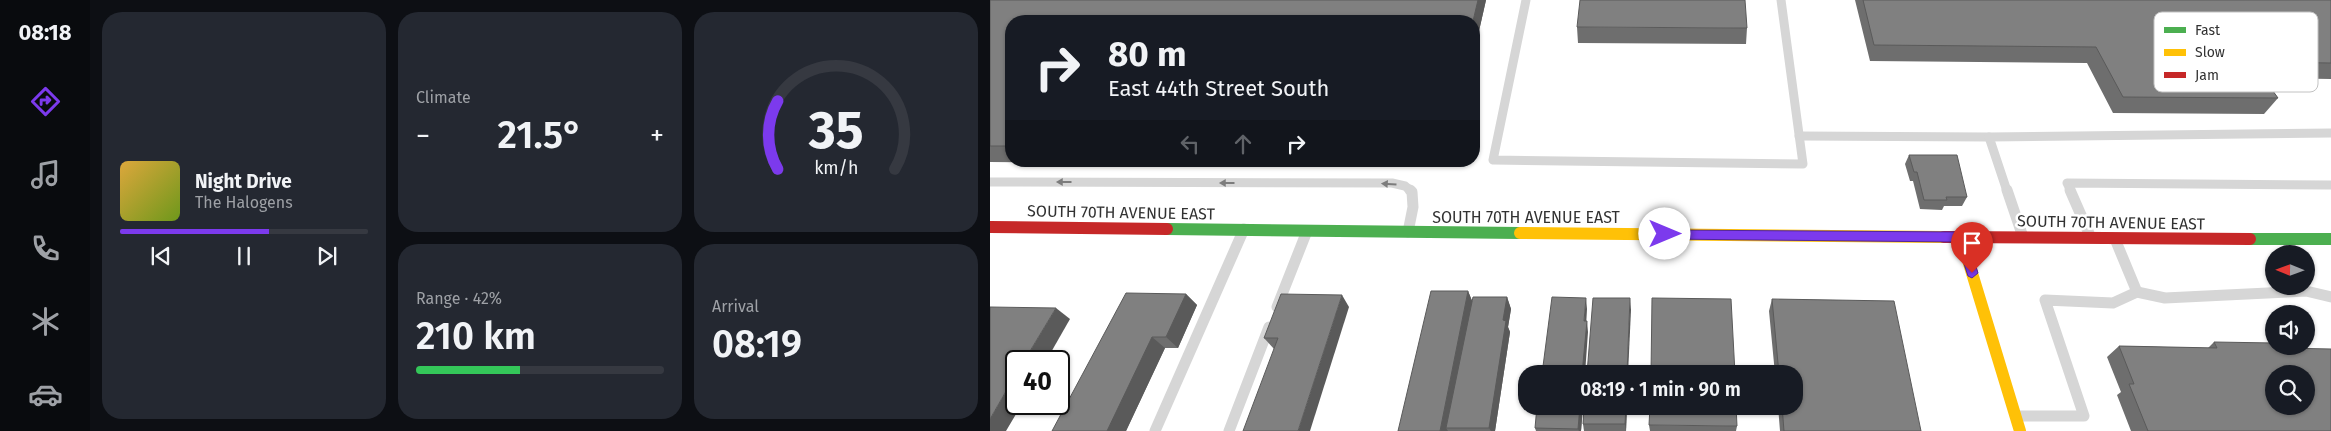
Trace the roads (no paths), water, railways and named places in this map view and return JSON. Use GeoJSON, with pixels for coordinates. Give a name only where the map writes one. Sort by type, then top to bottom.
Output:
{"type":"FeatureCollection","features":[{"type":"Feature","properties":{"kind":"street","name":"SOUTH 70TH AVENUE EAST"},"geometry":{"type":"LineString","coordinates":[[990,227],[2115,239],[2331,239]]}},
{"type":"Feature","properties":{"kind":"street"},"geometry":{"type":"LineString","coordinates":[[1961,237],[2020,431]]}},
{"type":"Feature","properties":{"kind":"lane"},"geometry":{"type":"LineString","coordinates":[[1526,0],[1493,160],[1803,164],[1781,0]]}},
{"type":"Feature","properties":{"kind":"lane"},"geometry":{"type":"LineString","coordinates":[[1799,136],[1989,137],[2331,133]]}},
{"type":"Feature","properties":{"kind":"lane"},"geometry":{"type":"LineString","coordinates":[[1989,137],[2023,237]]}},
{"type":"Feature","properties":{"kind":"lane"},"geometry":{"type":"LineString","coordinates":[[990,182],[1392,183],[1406,186],[1412,192],[1413,207],[1408,232]]}},
{"type":"Feature","properties":{"kind":"lane"},"geometry":{"type":"LineString","coordinates":[[2091,238],[2067,183],[2331,185]]}},
{"type":"Feature","properties":{"kind":"lane"},"geometry":{"type":"LineString","coordinates":[[1155,431],[1244,229]]}},
{"type":"Feature","properties":{"kind":"lane"},"geometry":{"type":"LineString","coordinates":[[1229,431],[1307,230]]}},
{"type":"Feature","properties":{"kind":"lane"},"geometry":{"type":"LineString","coordinates":[[2115,239],[2138,292]]}},
{"type":"Feature","properties":{"kind":"lane"},"geometry":{"type":"LineString","coordinates":[[2274,239],[2278,245]]}},
{"type":"Feature","properties":{"kind":"lane"},"geometry":{"type":"LineString","coordinates":[[2015,416],[2084,416],[2045,300],[2112,303],[2138,292],[2165,298],[2265,291]]}},
{"type":"Feature","properties":{"kind":"lane"},"geometry":{"type":"LineString","coordinates":[[2315,292],[2331,298]]}}]}
